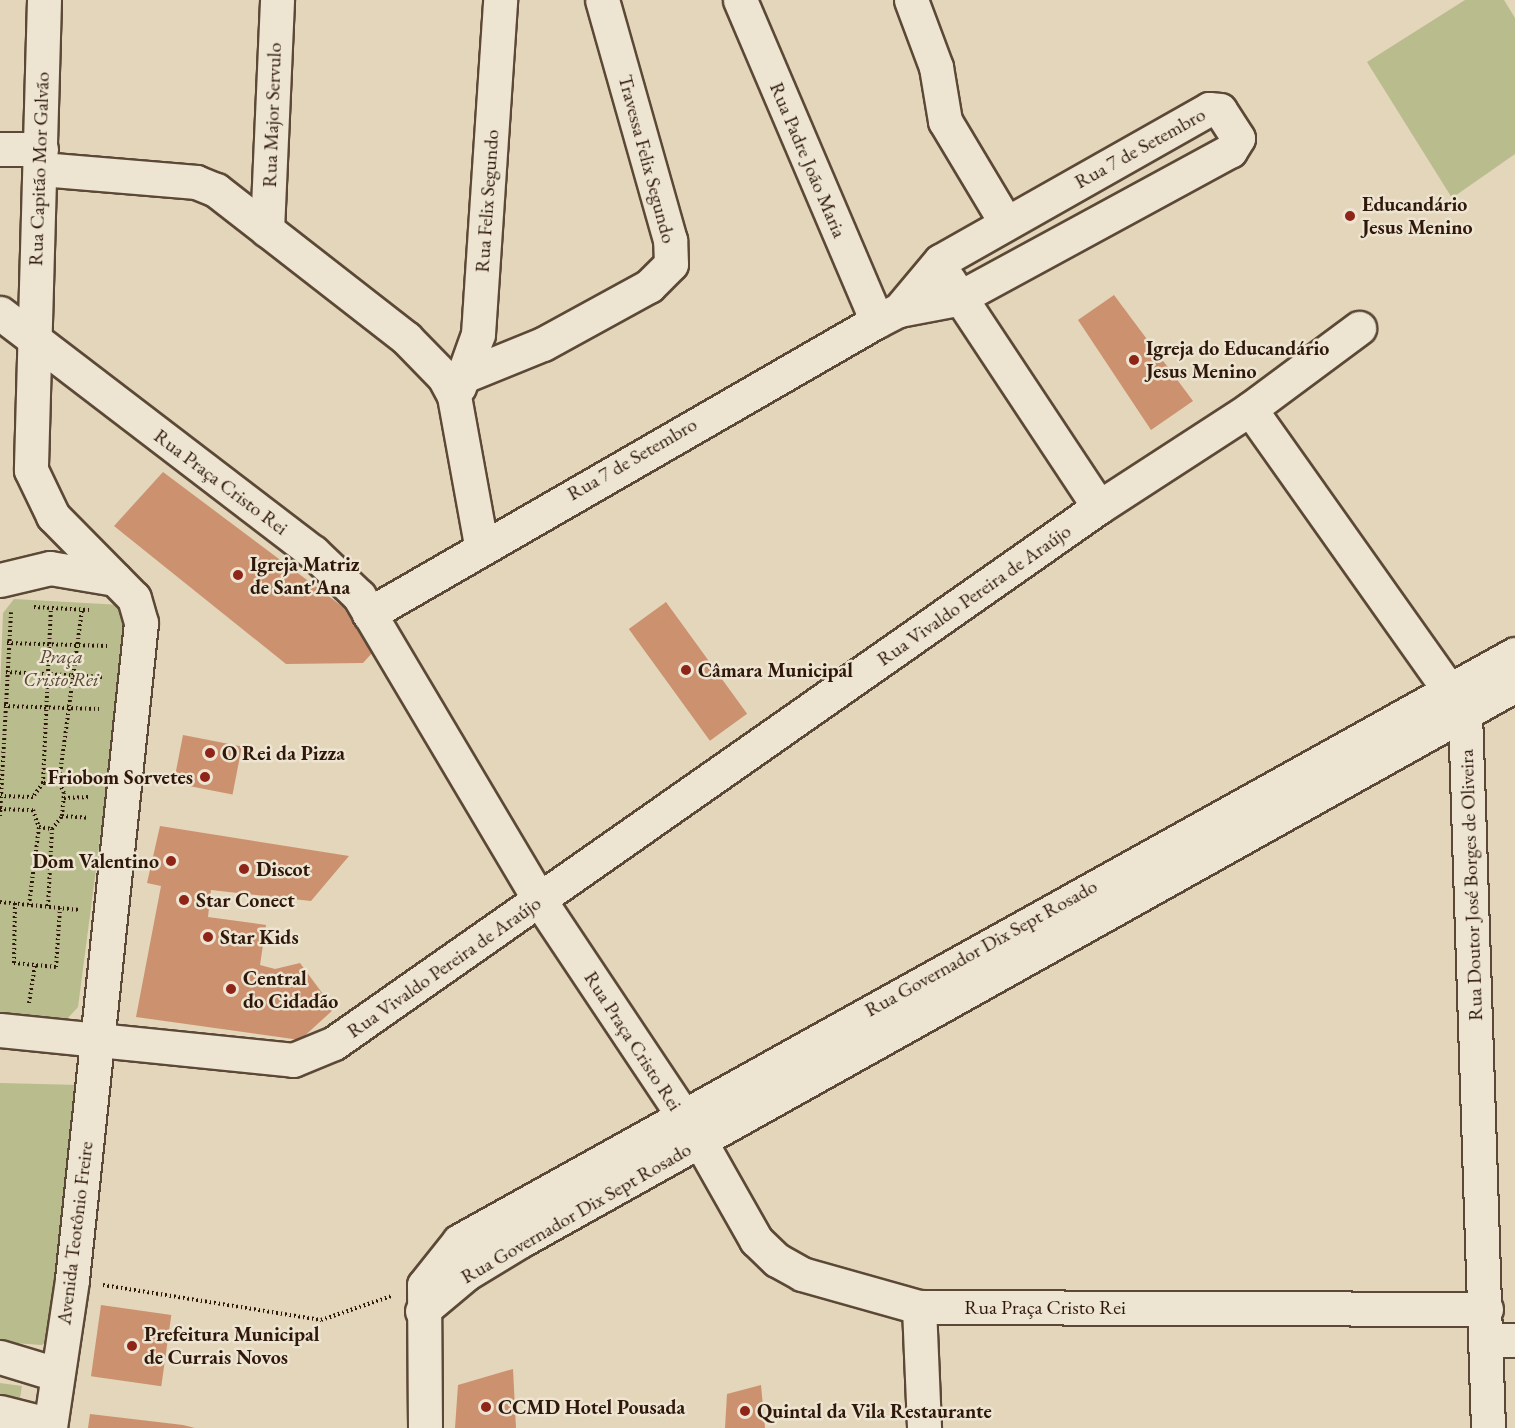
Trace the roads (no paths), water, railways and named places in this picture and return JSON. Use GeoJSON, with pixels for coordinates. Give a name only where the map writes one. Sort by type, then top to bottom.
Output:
{"type":"FeatureCollection","features":[{"type":"Feature","properties":{"kind":"street","name":"Rua Capitão Mor Galvão"},"geometry":{"type":"LineString","coordinates":[[33,338],[41,159],[44,0]]}},
{"type":"Feature","properties":{"kind":"street","name":"Rua Major Servulo"},"geometry":{"type":"LineString","coordinates":[[267,230],[276,0]]}},
{"type":"Feature","properties":{"kind":"street","name":"Rua Felix Segundo"},"geometry":{"type":"LineString","coordinates":[[459,386],[478,334],[500,0]]}},
{"type":"Feature","properties":{"kind":"street","name":"Travessa Felix Segundo"},"geometry":{"type":"LineString","coordinates":[[459,386],[543,344],[649,286],[671,264],[670,240],[602,0]]}},
{"type":"Feature","properties":{"kind":"street"},"geometry":{"type":"LineString","coordinates":[[910,0],[936,67],[945,121],[1006,223]]}},
{"type":"Feature","properties":{"kind":"street","name":"Rua Padre João Maria"},"geometry":{"type":"LineString","coordinates":[[746,2],[888,315]]}},
{"type":"Feature","properties":{"kind":"street","name":"Rua 7 de Setembro"},"geometry":{"type":"LineString","coordinates":[[369,614],[481,545],[888,315],[957,299],[1236,145],[1221,110],[1209,109],[940,261],[888,315]]}},
{"type":"Feature","properties":{"kind":"street"},"geometry":{"type":"LineString","coordinates":[[0,149],[41,159],[196,182],[216,190],[406,338],[444,377],[459,386],[481,545]]}},
{"type":"Feature","properties":{"kind":"street"},"geometry":{"type":"LineString","coordinates":[[1097,172],[1120,210]]}},
{"type":"Feature","properties":{"kind":"street"},"geometry":{"type":"LineString","coordinates":[[940,261],[957,299],[1099,507]]}},
{"type":"Feature","properties":{"kind":"street","name":"Rua Praça Cristo Rei"},"geometry":{"type":"LineString","coordinates":[[0,313],[343,576],[369,614],[540,901],[700,1141],[756,1240],[777,1260],[802,1274],[919,1307],[1495,1330]]}},
{"type":"Feature","properties":{"kind":"street","name":"Rua Vivaldo Pereira de Araújo"},"geometry":{"type":"LineString","coordinates":[[9,1019],[96,1036],[293,1060],[310,1055],[540,901],[1099,507],[1250,409],[1359,328]]}},
{"type":"Feature","properties":{"kind":"street"},"geometry":{"type":"LineString","coordinates":[[33,338],[30,470],[37,490],[53,516],[134,598],[141,623],[96,1036]]}},
{"type":"Feature","properties":{"kind":"street"},"geometry":{"type":"LineString","coordinates":[[1250,409],[1456,702]]}},
{"type":"Feature","properties":{"kind":"street"},"geometry":{"type":"LineString","coordinates":[[8,593],[50,568],[115,579]]}},
{"type":"Feature","properties":{"kind":"street","name":"Rua Governador Dix Sept Rosado"},"geometry":{"type":"LineString","coordinates":[[423,1298],[700,1141],[1456,702],[1515,654]]}},
{"type":"Feature","properties":{"kind":"street","name":"Rua Governador Dix Sept Rosado"},"geometry":{"type":"LineString","coordinates":[[423,1298],[459,1241],[681,1114],[1456,702],[1515,685]]}},
{"type":"Feature","properties":{"kind":"street","name":"Rua Doutor José Borges de Oliveira"},"geometry":{"type":"LineString","coordinates":[[1456,702],[1495,1330],[1488,1428]]}},
{"type":"Feature","properties":{"kind":"street","name":"Avenida Teotônio Freire"},"geometry":{"type":"LineString","coordinates":[[49,1426],[72,1280],[96,1036]]}},
{"type":"Feature","properties":{"kind":"street"},"geometry":{"type":"LineString","coordinates":[[423,1298],[425,1428]]}},
{"type":"Feature","properties":{"kind":"street"},"geometry":{"type":"LineString","coordinates":[[919,1307],[924,1428]]}},
{"type":"Feature","properties":{"kind":"street"},"geometry":{"type":"LineString","coordinates":[[0,1357],[56,1374]]}},
{"type":"Feature","properties":{"kind":"street"},"geometry":{"type":"LineString","coordinates":[[0,1412],[49,1426]]}},
{"type":"Feature","properties":{"kind":"place","name":"Educandário Jesus Menino"},"geometry":{"type":"Point","coordinates":[1350,216]}},
{"type":"Feature","properties":{"kind":"place","name":"Igreja do Educandário Jesus Menino"},"geometry":{"type":"Point","coordinates":[1134,360]}},
{"type":"Feature","properties":{"kind":"place","name":"Igreja Matriz de Sant'Ana"},"geometry":{"type":"Point","coordinates":[238,575]}},
{"type":"Feature","properties":{"kind":"place","name":"Câmara Municipal"},"geometry":{"type":"Point","coordinates":[686,670]}},
{"type":"Feature","properties":{"kind":"place","name":"O Rei da Pizza"},"geometry":{"type":"Point","coordinates":[210,753]}},
{"type":"Feature","properties":{"kind":"place","name":"Friobom Sorvetes"},"geometry":{"type":"Point","coordinates":[205,777]}},
{"type":"Feature","properties":{"kind":"place","name":"Dom Valentino"},"geometry":{"type":"Point","coordinates":[171,861]}},
{"type":"Feature","properties":{"kind":"place","name":"Discot"},"geometry":{"type":"Point","coordinates":[244,869]}},
{"type":"Feature","properties":{"kind":"place","name":"Star Conect"},"geometry":{"type":"Point","coordinates":[184,900]}},
{"type":"Feature","properties":{"kind":"place","name":"Star Kids"},"geometry":{"type":"Point","coordinates":[208,937]}},
{"type":"Feature","properties":{"kind":"place","name":"Central do Cidadão"},"geometry":{"type":"Point","coordinates":[231,989]}},
{"type":"Feature","properties":{"kind":"place","name":"Prefeitura Municipal de Currais Novos"},"geometry":{"type":"Point","coordinates":[132,1346]}},
{"type":"Feature","properties":{"kind":"place","name":"CCMD Hotel Pousada"},"geometry":{"type":"Point","coordinates":[486,1407]}},
{"type":"Feature","properties":{"kind":"place","name":"Quintal da Vila Restaurante"},"geometry":{"type":"Point","coordinates":[745,1411]}},
{"type":"Feature","properties":{"kind":"park label","name":"Praça Cristo Rei"},"geometry":{"type":"Point","coordinates":[61,668]}}]}
